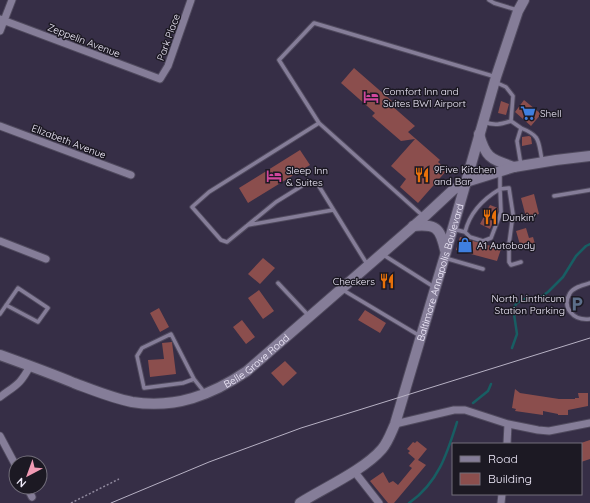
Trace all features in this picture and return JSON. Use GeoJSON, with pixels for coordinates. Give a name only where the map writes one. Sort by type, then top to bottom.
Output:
{"type":"FeatureCollection","features":[{"type":"Feature","properties":{"kind":"main road","name":"Baltimore Annapolis Boulevard"},"geometry":{"type":"LineString","coordinates":[[300,503],[354,471],[382,449],[390,436],[421,337],[495,79],[518,11],[524,0]]}},
{"type":"Feature","properties":{"kind":"main road"},"geometry":{"type":"LineString","coordinates":[[479,132],[482,147],[486,154],[492,159],[517,167]]}},
{"type":"Feature","properties":{"kind":"main road","name":"Belle Grove Road"},"geometry":{"type":"LineString","coordinates":[[0,355],[132,402],[176,402],[192,399],[229,383],[247,371],[453,190],[466,182],[517,167],[542,162],[590,156]]}},
{"type":"Feature","properties":{"kind":"main road"},"geometry":{"type":"LineString","coordinates":[[413,226],[428,225],[435,227],[442,237],[445,255]]}},
{"type":"Feature","properties":{"kind":"street"},"geometry":{"type":"LineString","coordinates":[[0,31],[2,19],[12,0]]}},
{"type":"Feature","properties":{"kind":"street","name":"Park Place"},"geometry":{"type":"LineString","coordinates":[[160,79],[168,66],[192,0]]}},
{"type":"Feature","properties":{"kind":"street","name":"Zeppelin Avenue"},"geometry":{"type":"LineString","coordinates":[[2,19],[160,79]]}},
{"type":"Feature","properties":{"kind":"street","name":"Elizabeth Avenue"},"geometry":{"type":"LineString","coordinates":[[0,126],[131,175]]}},
{"type":"Feature","properties":{"kind":"street"},"geometry":{"type":"LineString","coordinates":[[0,241],[46,259]]}},
{"type":"Feature","properties":{"kind":"street"},"geometry":{"type":"LineString","coordinates":[[0,397],[18,385],[30,366]]}},
{"type":"Feature","properties":{"kind":"street"},"geometry":{"type":"LineString","coordinates":[[395,424],[454,410],[465,410],[508,424],[538,430],[549,431],[590,423]]}},
{"type":"Feature","properties":{"kind":"street"},"geometry":{"type":"LineString","coordinates":[[506,443],[508,424]]}},
{"type":"Feature","properties":{"kind":"street"},"geometry":{"type":"LineString","coordinates":[[0,436],[10,455]]}},
{"type":"Feature","properties":{"kind":"street"},"geometry":{"type":"LineString","coordinates":[[354,471],[379,503]]}},
{"type":"Feature","properties":{"kind":"lane"},"geometry":{"type":"LineString","coordinates":[[490,0],[494,3],[518,11]]}},
{"type":"Feature","properties":{"kind":"lane"},"geometry":{"type":"LineString","coordinates":[[424,217],[319,123],[279,60],[314,23],[495,79],[510,90],[513,96],[511,121]]}},
{"type":"Feature","properties":{"kind":"lane"},"geometry":{"type":"LineString","coordinates":[[482,122],[495,125],[511,121]]}},
{"type":"Feature","properties":{"kind":"lane"},"geometry":{"type":"LineString","coordinates":[[511,121],[521,128],[532,132],[536,136],[542,162]]}},
{"type":"Feature","properties":{"kind":"lane"},"geometry":{"type":"LineString","coordinates":[[319,123],[210,192],[192,208],[220,240],[227,242],[276,202],[305,184],[317,183],[368,265]]}},
{"type":"Feature","properties":{"kind":"lane"},"geometry":{"type":"LineString","coordinates":[[517,167],[517,141],[521,128]]}},
{"type":"Feature","properties":{"kind":"lane"},"geometry":{"type":"LineString","coordinates":[[453,228],[465,232],[470,237],[483,241],[491,238],[501,212],[500,172]]}},
{"type":"Feature","properties":{"kind":"lane"},"geometry":{"type":"LineString","coordinates":[[465,232],[468,222],[479,206],[490,195],[500,189],[509,188],[513,214],[509,244],[509,262],[511,265],[521,262]]}},
{"type":"Feature","properties":{"kind":"lane"},"geometry":{"type":"LineString","coordinates":[[554,196],[590,190]]}},
{"type":"Feature","properties":{"kind":"lane"},"geometry":{"type":"LineString","coordinates":[[246,225],[333,210]]}},
{"type":"Feature","properties":{"kind":"lane"},"geometry":{"type":"LineString","coordinates":[[381,253],[435,288]]}},
{"type":"Feature","properties":{"kind":"lane"},"geometry":{"type":"LineString","coordinates":[[445,255],[483,269]]}},
{"type":"Feature","properties":{"kind":"lane"},"geometry":{"type":"LineString","coordinates":[[278,283],[309,316]]}},
{"type":"Feature","properties":{"kind":"lane"},"geometry":{"type":"LineString","coordinates":[[590,283],[575,288],[570,293],[568,299],[568,307],[572,314],[577,318],[584,320],[590,319]]}},
{"type":"Feature","properties":{"kind":"lane"},"geometry":{"type":"LineString","coordinates":[[0,314],[6,305],[18,288],[48,308],[38,322],[6,305]]}},
{"type":"Feature","properties":{"kind":"lane"},"geometry":{"type":"LineString","coordinates":[[341,288],[421,337]]}},
{"type":"Feature","properties":{"kind":"lane"},"geometry":{"type":"LineString","coordinates":[[194,379],[183,383],[144,388],[137,356],[142,348],[171,334],[194,379],[205,394]]}},
{"type":"Feature","properties":{"kind":"path"},"geometry":{"type":"LineString","coordinates":[[72,503],[119,479]]}},
{"type":"Feature","properties":{"kind":"building"},"geometry":{"type":"Polygon","coordinates":[[[354,68],[393,102],[391,105],[415,126],[408,132],[440,160],[438,162],[447,170],[418,203],[400,187],[406,179],[391,166],[415,139],[401,141],[372,116],[375,113],[341,83],[354,68]]]}},
{"type":"Feature","properties":{"kind":"building","name":"Shell"},"geometry":{"type":"Polygon","coordinates":[[[524,100],[541,114],[531,126],[515,112],[524,100]]]}},
{"type":"Feature","properties":{"kind":"building"},"geometry":{"type":"Polygon","coordinates":[[[501,101],[509,104],[506,115],[498,113],[501,101]]]}},
{"type":"Feature","properties":{"kind":"building","name":"Shell"},"geometry":{"type":"Polygon","coordinates":[[[522,137],[531,137],[532,144],[522,146],[522,137]]]}},
{"type":"Feature","properties":{"kind":"building","name":"Sleep Inn & Suites"},"geometry":{"type":"Polygon","coordinates":[[[300,150],[310,165],[248,203],[239,188],[300,150]]]}},
{"type":"Feature","properties":{"kind":"building"},"geometry":{"type":"Polygon","coordinates":[[[534,194],[539,214],[526,217],[521,198],[534,194]]]}},
{"type":"Feature","properties":{"kind":"building","name":"Dunkin'"},"geometry":{"type":"Polygon","coordinates":[[[490,205],[498,208],[498,211],[490,229],[480,224],[490,205]]]}},
{"type":"Feature","properties":{"kind":"building"},"geometry":{"type":"Polygon","coordinates":[[[526,228],[529,238],[533,237],[535,244],[521,248],[516,231],[526,228]]]}},
{"type":"Feature","properties":{"kind":"building"},"geometry":{"type":"Polygon","coordinates":[[[460,237],[501,249],[497,261],[456,250],[460,237]]]}},
{"type":"Feature","properties":{"kind":"building"},"geometry":{"type":"Polygon","coordinates":[[[263,258],[275,268],[260,284],[248,274],[263,258]]]}},
{"type":"Feature","properties":{"kind":"building"},"geometry":{"type":"Polygon","coordinates":[[[259,290],[274,311],[263,319],[248,298],[259,290]]]}},
{"type":"Feature","properties":{"kind":"building"},"geometry":{"type":"Polygon","coordinates":[[[159,308],[169,327],[160,332],[150,313],[159,308]]]}},
{"type":"Feature","properties":{"kind":"building"},"geometry":{"type":"Polygon","coordinates":[[[365,310],[386,323],[380,333],[358,320],[365,310]]]}},
{"type":"Feature","properties":{"kind":"building"},"geometry":{"type":"Polygon","coordinates":[[[242,320],[255,337],[246,344],[233,327],[242,320]]]}},
{"type":"Feature","properties":{"kind":"building"},"geometry":{"type":"Polygon","coordinates":[[[172,342],[176,374],[150,377],[148,360],[164,359],[162,343],[172,342]]]}},
{"type":"Feature","properties":{"kind":"building"},"geometry":{"type":"Polygon","coordinates":[[[285,361],[297,373],[283,386],[271,373],[285,361]]]}},
{"type":"Feature","properties":{"kind":"building"},"geometry":{"type":"Polygon","coordinates":[[[515,389],[520,393],[559,399],[575,399],[579,398],[578,393],[588,393],[588,406],[568,410],[568,415],[558,415],[543,411],[543,415],[515,411],[516,409],[512,408],[515,389]]]}},
{"type":"Feature","properties":{"kind":"building"},"geometry":{"type":"Polygon","coordinates":[[[590,440],[590,459],[582,462],[582,443],[590,440]]]}},
{"type":"Feature","properties":{"kind":"building"},"geometry":{"type":"Polygon","coordinates":[[[417,441],[427,449],[418,460],[426,465],[394,503],[388,503],[370,481],[383,472],[389,483],[393,481],[398,485],[412,468],[409,466],[415,459],[408,453],[410,451],[407,449],[413,442],[415,443],[417,441]]]}},
{"type":"Feature","properties":{"kind":"waterway"},"geometry":{"type":"LineString","coordinates":[[512,348],[517,334],[514,307],[517,303],[524,299],[538,299],[548,292],[563,277],[576,256],[590,244]]}},
{"type":"Feature","properties":{"kind":"waterway"},"geometry":{"type":"LineString","coordinates":[[473,403],[488,391],[491,384]]}},
{"type":"Feature","properties":{"kind":"waterway"},"geometry":{"type":"LineString","coordinates":[[409,503],[427,486],[440,467],[457,422]]}},
{"type":"Feature","properties":{"kind":"tram line"},"geometry":{"type":"LineString","coordinates":[[111,503],[209,462],[301,428],[590,338]]}},
{"type":"Feature","properties":{"kind":"place","name":"Comfort Inn and Suites BWI Airport"},"geometry":{"type":"Point","coordinates":[371,97]}},
{"type":"Feature","properties":{"kind":"place","name":"Shell"},"geometry":{"type":"Point","coordinates":[528,113]}},
{"type":"Feature","properties":{"kind":"place","name":"9Five Kitchen and Bar"},"geometry":{"type":"Point","coordinates":[422,175]}},
{"type":"Feature","properties":{"kind":"place","name":"Sleep Inn & Suites"},"geometry":{"type":"Point","coordinates":[274,176]}},
{"type":"Feature","properties":{"kind":"place","name":"Dunkin'"},"geometry":{"type":"Point","coordinates":[490,217]}},
{"type":"Feature","properties":{"kind":"place","name":"A1 Autobody"},"geometry":{"type":"Point","coordinates":[465,245]}},
{"type":"Feature","properties":{"kind":"place","name":"Checkers"},"geometry":{"type":"Point","coordinates":[387,281]}},
{"type":"Feature","properties":{"kind":"place","name":"North Linthicum Station Parking"},"geometry":{"type":"Point","coordinates":[577,304]}}]}
